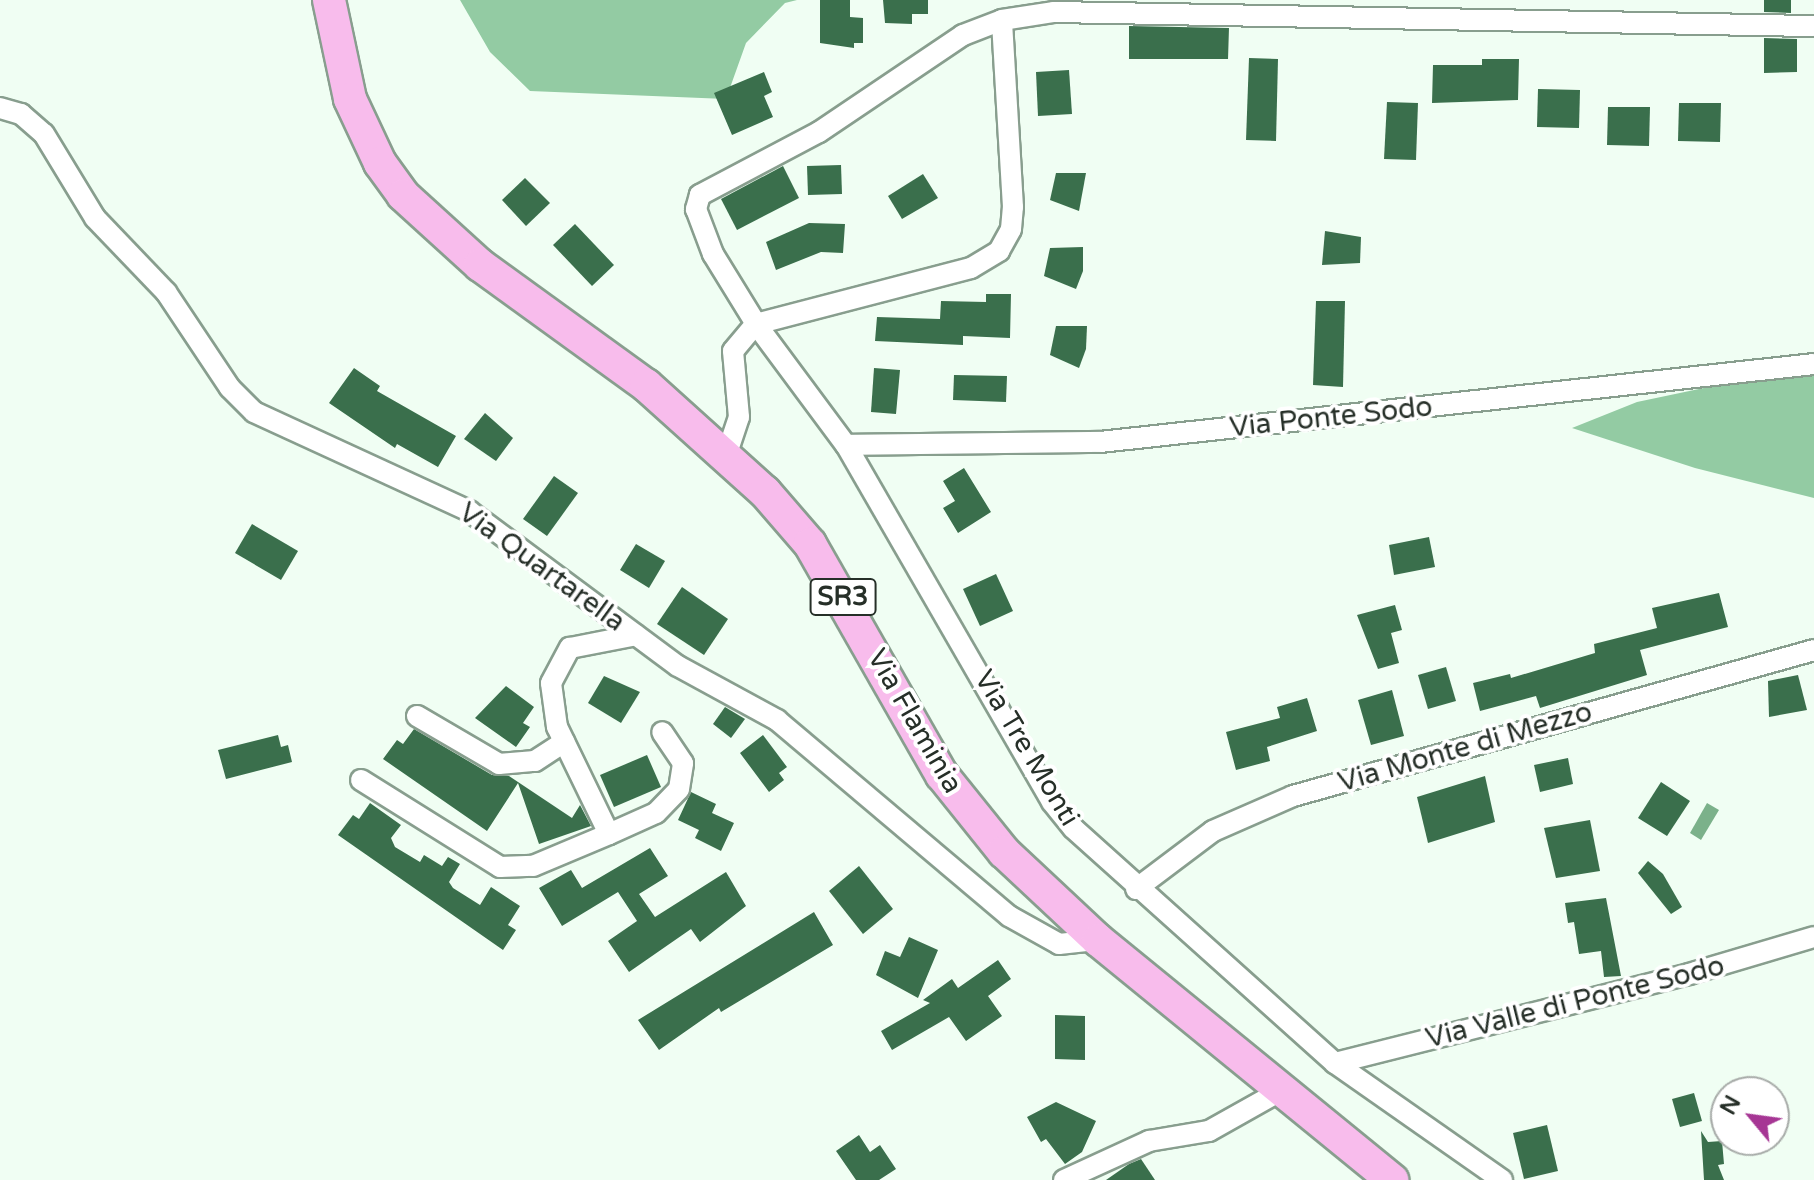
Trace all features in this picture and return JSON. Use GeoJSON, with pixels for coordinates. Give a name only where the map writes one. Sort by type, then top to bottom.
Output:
{"type":"FeatureCollection","features":[{"type":"Feature","properties":{"kind":"main road","name":"Via Flaminia"},"geometry":{"type":"LineString","coordinates":[[329,0],[350,99],[380,163],[403,195],[457,247],[623,367],[726,456],[810,544],[942,775],[981,826],[1053,902],[1392,1180]]}},
{"type":"Feature","properties":{"kind":"street"},"geometry":{"type":"LineString","coordinates":[[726,456],[739,417],[733,351],[756,324],[971,268],[999,251],[1011,229],[1013,207],[1002,20],[1054,12],[1814,26]]}},
{"type":"Feature","properties":{"kind":"street","name":"Via Tre Monti"},"geometry":{"type":"LineString","coordinates":[[1002,20],[963,35],[819,132],[739,171],[697,199],[697,214],[720,270],[846,445],[1052,802],[1136,889],[1335,1063],[1502,1180]]}},
{"type":"Feature","properties":{"kind":"street","name":"Via Quartarella"},"geometry":{"type":"LineString","coordinates":[[0,108],[21,114],[44,134],[95,218],[166,292],[247,406],[469,511],[696,677],[777,720],[1009,916],[1059,944],[1098,940]]}},
{"type":"Feature","properties":{"kind":"street","name":"Via Ponte Sodo"},"geometry":{"type":"LineString","coordinates":[[846,445],[1100,442],[1814,364]]}},
{"type":"Feature","properties":{"kind":"street"},"geometry":{"type":"LineString","coordinates":[[609,834],[564,742],[550,697],[563,653],[575,646],[636,635]]}},
{"type":"Feature","properties":{"kind":"street","name":"Via Monte di Mezzo"},"geometry":{"type":"LineString","coordinates":[[1136,889],[1213,831],[1293,796],[1814,650]]}},
{"type":"Feature","properties":{"kind":"street"},"geometry":{"type":"LineString","coordinates":[[417,716],[481,756],[508,766],[535,761],[564,742]]}},
{"type":"Feature","properties":{"kind":"street"},"geometry":{"type":"LineString","coordinates":[[361,780],[500,867],[533,866],[656,813],[679,789],[682,757],[662,732]]}},
{"type":"Feature","properties":{"kind":"street","name":"Via Valle di Ponte Sodo"},"geometry":{"type":"LineString","coordinates":[[1335,1063],[1689,974],[1814,937]]}},
{"type":"Feature","properties":{"kind":"street"},"geometry":{"type":"LineString","coordinates":[[1064,1180],[1149,1141],[1209,1131],[1282,1090]]}},
{"type":"Feature","properties":{"kind":"shaded area"},"geometry":{"type":"Polygon","coordinates":[[[460,0],[797,0],[785,3],[746,43],[726,99],[530,91],[490,52],[460,0]]]}},
{"type":"Feature","properties":{"kind":"shaded area"},"geometry":{"type":"Polygon","coordinates":[[[1814,365],[1814,498],[1695,468],[1572,428],[1637,402],[1814,365]]]}},
{"type":"Feature","properties":{"kind":"shaded area"},"geometry":{"type":"Polygon","coordinates":[[[1707,803],[1719,810],[1701,840],[1690,833],[1707,803]]]}},
{"type":"Feature","properties":{"kind":"building"},"geometry":{"type":"Polygon","coordinates":[[[820,0],[850,0],[850,17],[863,18],[863,43],[854,43],[854,48],[820,43],[820,0]]]}},
{"type":"Feature","properties":{"kind":"building"},"geometry":{"type":"Polygon","coordinates":[[[883,0],[928,0],[928,14],[912,14],[912,24],[885,23],[883,0]]]}},
{"type":"Feature","properties":{"kind":"building"},"geometry":{"type":"Polygon","coordinates":[[[1764,0],[1791,0],[1791,13],[1764,12],[1764,0]]]}},
{"type":"Feature","properties":{"kind":"building"},"geometry":{"type":"Polygon","coordinates":[[[1129,26],[1229,28],[1228,59],[1129,59],[1129,26]]]}},
{"type":"Feature","properties":{"kind":"building"},"geometry":{"type":"Polygon","coordinates":[[[1764,38],[1797,39],[1797,72],[1764,73],[1764,38]]]}},
{"type":"Feature","properties":{"kind":"building"},"geometry":{"type":"Polygon","coordinates":[[[1249,58],[1278,59],[1276,141],[1246,140],[1249,58]]]}},
{"type":"Feature","properties":{"kind":"building"},"geometry":{"type":"Polygon","coordinates":[[[1482,59],[1519,59],[1518,100],[1432,103],[1433,65],[1482,65],[1482,59]]]}},
{"type":"Feature","properties":{"kind":"building"},"geometry":{"type":"Polygon","coordinates":[[[1069,70],[1072,114],[1038,116],[1036,72],[1069,70]]]}},
{"type":"Feature","properties":{"kind":"building"},"geometry":{"type":"Polygon","coordinates":[[[764,72],[772,92],[764,96],[773,117],[732,135],[714,93],[764,72]]]}},
{"type":"Feature","properties":{"kind":"building"},"geometry":{"type":"Polygon","coordinates":[[[1538,89],[1580,90],[1579,128],[1537,127],[1538,89]]]}},
{"type":"Feature","properties":{"kind":"building"},"geometry":{"type":"Polygon","coordinates":[[[1387,102],[1418,103],[1416,160],[1384,159],[1387,102]]]}},
{"type":"Feature","properties":{"kind":"building"},"geometry":{"type":"Polygon","coordinates":[[[1679,103],[1721,103],[1720,142],[1678,141],[1679,103]]]}},
{"type":"Feature","properties":{"kind":"building"},"geometry":{"type":"Polygon","coordinates":[[[1608,107],[1650,107],[1649,146],[1607,145],[1608,107]]]}},
{"type":"Feature","properties":{"kind":"building"},"geometry":{"type":"Polygon","coordinates":[[[841,165],[842,194],[808,195],[807,166],[841,165]]]}},
{"type":"Feature","properties":{"kind":"building"},"geometry":{"type":"Polygon","coordinates":[[[783,166],[799,198],[737,230],[721,199],[783,166]]]}},
{"type":"Feature","properties":{"kind":"building"},"geometry":{"type":"Polygon","coordinates":[[[1056,173],[1086,173],[1079,211],[1050,200],[1056,173]]]}},
{"type":"Feature","properties":{"kind":"building"},"geometry":{"type":"Polygon","coordinates":[[[923,174],[938,198],[902,219],[888,196],[923,174]]]}},
{"type":"Feature","properties":{"kind":"building"},"geometry":{"type":"Polygon","coordinates":[[[525,178],[550,203],[526,226],[502,200],[525,178]]]}},
{"type":"Feature","properties":{"kind":"building"},"geometry":{"type":"Polygon","coordinates":[[[809,223],[845,224],[843,253],[821,252],[776,270],[766,242],[809,223]]]}},
{"type":"Feature","properties":{"kind":"building"},"geometry":{"type":"Polygon","coordinates":[[[575,224],[614,265],[592,286],[553,245],[575,224]]]}},
{"type":"Feature","properties":{"kind":"building"},"geometry":{"type":"Polygon","coordinates":[[[1325,231],[1361,237],[1360,263],[1322,265],[1325,231]]]}},
{"type":"Feature","properties":{"kind":"building"},"geometry":{"type":"Polygon","coordinates":[[[1083,247],[1083,271],[1076,289],[1044,276],[1050,248],[1083,247]]]}},
{"type":"Feature","properties":{"kind":"building"},"geometry":{"type":"Polygon","coordinates":[[[986,294],[1011,294],[1010,338],[963,336],[963,345],[875,341],[877,317],[940,319],[941,301],[986,302],[986,294]]]}},
{"type":"Feature","properties":{"kind":"building"},"geometry":{"type":"Polygon","coordinates":[[[1316,301],[1345,301],[1343,387],[1313,385],[1316,301]]]}},
{"type":"Feature","properties":{"kind":"building"},"geometry":{"type":"Polygon","coordinates":[[[1056,326],[1087,326],[1086,349],[1079,368],[1050,355],[1056,326]]]}},
{"type":"Feature","properties":{"kind":"building"},"geometry":{"type":"Polygon","coordinates":[[[354,368],[380,386],[377,391],[456,436],[438,467],[397,444],[395,448],[329,403],[354,368]]]}},
{"type":"Feature","properties":{"kind":"building"},"geometry":{"type":"Polygon","coordinates":[[[874,368],[900,370],[896,414],[871,412],[874,368]]]}},
{"type":"Feature","properties":{"kind":"building"},"geometry":{"type":"Polygon","coordinates":[[[954,375],[1007,376],[1006,402],[953,400],[954,375]]]}},
{"type":"Feature","properties":{"kind":"building"},"geometry":{"type":"Polygon","coordinates":[[[485,413],[513,438],[496,461],[464,439],[485,413]]]}},
{"type":"Feature","properties":{"kind":"building"},"geometry":{"type":"Polygon","coordinates":[[[964,468],[991,512],[958,533],[943,508],[955,501],[943,481],[964,468]]]}},
{"type":"Feature","properties":{"kind":"building"},"geometry":{"type":"Polygon","coordinates":[[[554,476],[578,493],[547,536],[523,519],[554,476]]]}},
{"type":"Feature","properties":{"kind":"building"},"geometry":{"type":"Polygon","coordinates":[[[252,524],[298,551],[281,580],[235,553],[252,524]]]}},
{"type":"Feature","properties":{"kind":"building"},"geometry":{"type":"Polygon","coordinates":[[[1429,537],[1435,567],[1394,575],[1389,545],[1429,537]]]}},
{"type":"Feature","properties":{"kind":"building"},"geometry":{"type":"Polygon","coordinates":[[[636,544],[665,561],[649,588],[620,570],[636,544]]]}},
{"type":"Feature","properties":{"kind":"building"},"geometry":{"type":"Polygon","coordinates":[[[996,574],[1013,611],[980,626],[963,589],[996,574]]]}},
{"type":"Feature","properties":{"kind":"building"},"geometry":{"type":"Polygon","coordinates":[[[682,587],[728,619],[704,655],[657,624],[682,587]]]}},
{"type":"Feature","properties":{"kind":"building"},"geometry":{"type":"Polygon","coordinates":[[[1719,593],[1728,627],[1640,650],[1647,675],[1540,708],[1536,696],[1480,711],[1473,683],[1510,674],[1511,678],[1595,653],[1594,644],[1657,628],[1652,608],[1719,593]]]}},
{"type":"Feature","properties":{"kind":"building"},"geometry":{"type":"Polygon","coordinates":[[[1395,605],[1402,630],[1391,633],[1399,663],[1378,669],[1357,615],[1395,605]]]}},
{"type":"Feature","properties":{"kind":"building"},"geometry":{"type":"Polygon","coordinates":[[[1446,667],[1456,701],[1428,709],[1418,675],[1446,667]]]}},
{"type":"Feature","properties":{"kind":"building"},"geometry":{"type":"Polygon","coordinates":[[[1798,675],[1807,710],[1769,717],[1768,681],[1798,675]]]}},
{"type":"Feature","properties":{"kind":"building"},"geometry":{"type":"Polygon","coordinates":[[[604,676],[640,692],[621,723],[588,703],[604,676]]]}},
{"type":"Feature","properties":{"kind":"building"},"geometry":{"type":"Polygon","coordinates":[[[506,686],[534,707],[523,723],[530,727],[516,747],[475,718],[506,686]]]}},
{"type":"Feature","properties":{"kind":"building"},"geometry":{"type":"Polygon","coordinates":[[[1392,690],[1404,736],[1371,745],[1358,700],[1392,690]]]}},
{"type":"Feature","properties":{"kind":"building"},"geometry":{"type":"Polygon","coordinates":[[[1307,698],[1317,731],[1267,747],[1270,761],[1236,770],[1226,732],[1280,718],[1277,707],[1307,698]]]}},
{"type":"Feature","properties":{"kind":"building"},"geometry":{"type":"Polygon","coordinates":[[[725,707],[745,719],[731,738],[713,724],[725,707]]]}},
{"type":"Feature","properties":{"kind":"building"},"geometry":{"type":"Polygon","coordinates":[[[414,729],[492,775],[509,776],[572,818],[580,805],[591,826],[539,844],[518,783],[487,831],[383,759],[397,740],[403,744],[414,729]]]}},
{"type":"Feature","properties":{"kind":"building"},"geometry":{"type":"Polygon","coordinates":[[[278,735],[281,747],[288,745],[292,762],[226,779],[218,750],[278,735]]]}},
{"type":"Feature","properties":{"kind":"building"},"geometry":{"type":"Polygon","coordinates":[[[763,735],[787,767],[779,773],[784,780],[769,792],[740,753],[763,735]]]}},
{"type":"Feature","properties":{"kind":"building"},"geometry":{"type":"Polygon","coordinates":[[[647,755],[661,787],[614,807],[600,775],[647,755]]]}},
{"type":"Feature","properties":{"kind":"building"},"geometry":{"type":"Polygon","coordinates":[[[1568,758],[1573,784],[1540,792],[1534,765],[1568,758]]]}},
{"type":"Feature","properties":{"kind":"building"},"geometry":{"type":"Polygon","coordinates":[[[1485,776],[1495,822],[1428,843],[1417,797],[1485,776]]]}},
{"type":"Feature","properties":{"kind":"building"},"geometry":{"type":"Polygon","coordinates":[[[1661,782],[1690,801],[1667,836],[1638,818],[1661,782]]]}},
{"type":"Feature","properties":{"kind":"building"},"geometry":{"type":"Polygon","coordinates":[[[691,792],[716,804],[712,813],[734,823],[721,851],[695,838],[699,830],[678,820],[691,792]]]}},
{"type":"Feature","properties":{"kind":"building"},"geometry":{"type":"Polygon","coordinates":[[[370,803],[401,825],[391,838],[395,847],[420,862],[424,855],[442,866],[448,857],[460,864],[449,882],[453,888],[480,905],[491,887],[520,906],[508,925],[516,930],[503,950],[338,835],[353,815],[359,819],[370,803]]]}},
{"type":"Feature","properties":{"kind":"building"},"geometry":{"type":"Polygon","coordinates":[[[1590,820],[1600,871],[1556,878],[1544,828],[1590,820]]]}},
{"type":"Feature","properties":{"kind":"building"},"geometry":{"type":"Polygon","coordinates":[[[650,848],[668,876],[639,894],[655,917],[726,872],[746,906],[700,942],[691,929],[629,972],[608,941],[637,921],[618,892],[562,926],[539,888],[571,870],[582,888],[650,848]]]}},
{"type":"Feature","properties":{"kind":"building"},"geometry":{"type":"Polygon","coordinates":[[[1648,861],[1663,874],[1682,907],[1671,914],[1638,873],[1648,861]]]}},
{"type":"Feature","properties":{"kind":"building"},"geometry":{"type":"Polygon","coordinates":[[[859,866],[893,909],[863,934],[829,891],[859,866]]]}},
{"type":"Feature","properties":{"kind":"building"},"geometry":{"type":"Polygon","coordinates":[[[1606,898],[1621,976],[1604,977],[1601,951],[1579,954],[1574,922],[1568,923],[1565,903],[1606,898]]]}},
{"type":"Feature","properties":{"kind":"building"},"geometry":{"type":"Polygon","coordinates":[[[814,912],[833,945],[721,1012],[719,1008],[659,1050],[638,1020],[814,912]]]}},
{"type":"Feature","properties":{"kind":"building"},"geometry":{"type":"Polygon","coordinates":[[[909,937],[938,950],[918,998],[876,975],[885,951],[900,957],[909,937]]]}},
{"type":"Feature","properties":{"kind":"building"},"geometry":{"type":"Polygon","coordinates":[[[998,960],[1011,979],[988,996],[1002,1016],[966,1041],[949,1017],[892,1050],[881,1031],[930,1003],[923,1000],[952,979],[958,988],[998,960]]]}},
{"type":"Feature","properties":{"kind":"building"},"geometry":{"type":"Polygon","coordinates":[[[1055,1015],[1085,1016],[1085,1060],[1055,1059],[1055,1015]]]}},
{"type":"Feature","properties":{"kind":"building"},"geometry":{"type":"Polygon","coordinates":[[[1694,1093],[1702,1121],[1680,1127],[1672,1099],[1694,1093]]]}},
{"type":"Feature","properties":{"kind":"building"},"geometry":{"type":"Polygon","coordinates":[[[1056,1102],[1096,1121],[1082,1152],[1065,1164],[1046,1139],[1041,1142],[1027,1117],[1056,1102]]]}},
{"type":"Feature","properties":{"kind":"building"},"geometry":{"type":"Polygon","coordinates":[[[1547,1125],[1558,1171],[1524,1179],[1513,1133],[1547,1125]]]}},
{"type":"Feature","properties":{"kind":"building"},"geometry":{"type":"Polygon","coordinates":[[[1701,1131],[1710,1142],[1710,1156],[1723,1156],[1724,1164],[1718,1165],[1724,1180],[1704,1180],[1701,1131]]]}},
{"type":"Feature","properties":{"kind":"building"},"geometry":{"type":"Polygon","coordinates":[[[859,1135],[870,1152],[880,1145],[896,1169],[879,1180],[856,1180],[836,1151],[859,1135]]]}},
{"type":"Feature","properties":{"kind":"building"},"geometry":{"type":"Polygon","coordinates":[[[1141,1159],[1155,1180],[1106,1180],[1129,1164],[1141,1159]]]}}]}
